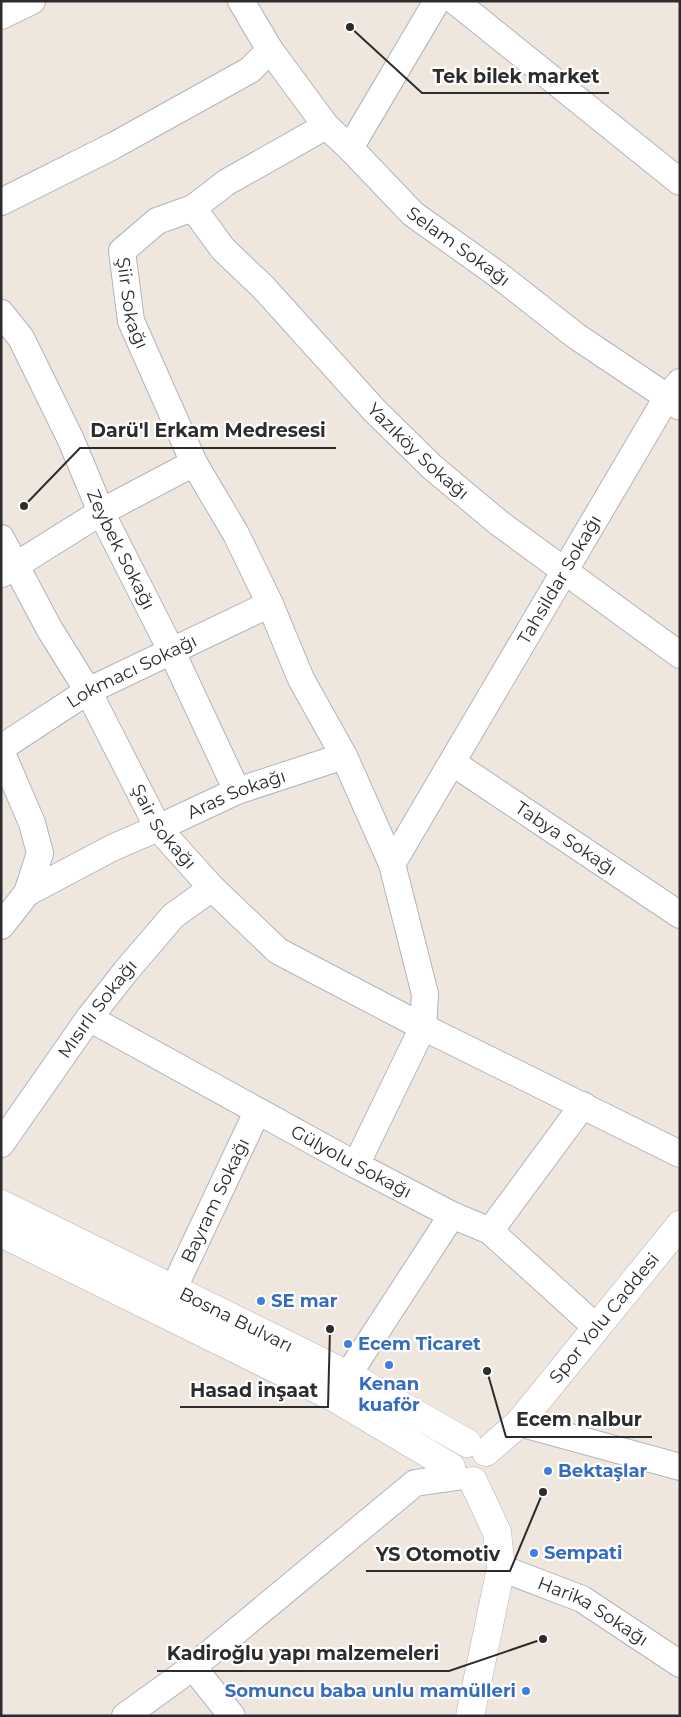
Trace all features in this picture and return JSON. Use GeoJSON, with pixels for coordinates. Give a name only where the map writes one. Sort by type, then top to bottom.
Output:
{"type":"FeatureCollection","features":[{"type":"Feature","properties":{"kind":"main road","name":"Bosna Bulvarı"},"geometry":{"type":"LineString","coordinates":[[1,1204],[348,1375],[476,1448]]}},
{"type":"Feature","properties":{"kind":"main road","name":"Spor Yolu Caddesi"},"geometry":{"type":"LineString","coordinates":[[476,1448],[519,1424],[596,1327],[678,1230]]}},
{"type":"Feature","properties":{"kind":"main road","name":"Bosna Bulvarı"},"geometry":{"type":"LineString","coordinates":[[1,1233],[335,1398],[460,1475]]}},
{"type":"Feature","properties":{"kind":"main road"},"geometry":{"type":"LineString","coordinates":[[460,1475],[484,1475],[487,1469],[488,1458],[476,1448]]}},
{"type":"Feature","properties":{"kind":"main road"},"geometry":{"type":"LineString","coordinates":[[460,1475],[497,1532],[501,1568],[470,1716]]}},
{"type":"Feature","properties":{"kind":"street"},"geometry":{"type":"LineString","coordinates":[[1,16],[32,1]]}},
{"type":"Feature","properties":{"kind":"street","name":"Selam Sokağı"},"geometry":{"type":"LineString","coordinates":[[240,1],[270,50],[326,126],[350,148],[413,214],[497,274],[576,336],[676,396]]}},
{"type":"Feature","properties":{"kind":"street"},"geometry":{"type":"LineString","coordinates":[[350,148],[437,1]]}},
{"type":"Feature","properties":{"kind":"street"},"geometry":{"type":"LineString","coordinates":[[455,1],[680,182]]}},
{"type":"Feature","properties":{"kind":"street"},"geometry":{"type":"LineString","coordinates":[[1,202],[113,146],[250,70],[270,50]]}},
{"type":"Feature","properties":{"kind":"street","name":"Şiir Sokağı"},"geometry":{"type":"LineString","coordinates":[[194,463],[131,321],[122,251],[157,222],[193,208],[227,182],[326,126]]}},
{"type":"Feature","properties":{"kind":"street","name":"Yazıköy Sokağı"},"geometry":{"type":"LineString","coordinates":[[193,208],[223,249],[263,287],[374,410],[432,467],[499,523],[680,655]]}},
{"type":"Feature","properties":{"kind":"street","name":"Zeybek Sokağı"},"geometry":{"type":"LineString","coordinates":[[1,312],[22,338],[72,440],[102,512],[172,652],[236,791]]}},
{"type":"Feature","properties":{"kind":"street","name":"Tahsildar Sokağı"},"geometry":{"type":"LineString","coordinates":[[392,864],[453,763],[564,570],[676,396]]}},
{"type":"Feature","properties":{"kind":"street"},"geometry":{"type":"LineString","coordinates":[[9,570],[102,512],[194,463],[236,534],[270,604],[301,679],[344,756],[392,864],[425,994],[423,1027],[356,1165]]}},
{"type":"Feature","properties":{"kind":"street","name":"Şair Sokağı"},"geometry":{"type":"LineString","coordinates":[[1,538],[9,570],[50,630],[88,691],[158,828],[212,888],[278,951],[423,1027],[680,1154]]}},
{"type":"Feature","properties":{"kind":"street","name":"Lokmacı Sokağı"},"geometry":{"type":"LineString","coordinates":[[1,750],[88,691],[270,604]]}},
{"type":"Feature","properties":{"kind":"street"},"geometry":{"type":"LineString","coordinates":[[1,750],[32,823],[40,853],[26,893],[1,926]]}},
{"type":"Feature","properties":{"kind":"street","name":"Aras Sokağı"},"geometry":{"type":"LineString","coordinates":[[26,893],[112,848],[236,791],[344,756]]}},
{"type":"Feature","properties":{"kind":"street","name":"Tabya Sokağı"},"geometry":{"type":"LineString","coordinates":[[453,763],[680,915]]}},
{"type":"Feature","properties":{"kind":"street","name":"Mısırlı Sokağı"},"geometry":{"type":"LineString","coordinates":[[1,1144],[89,1018],[173,916],[212,888]]}},
{"type":"Feature","properties":{"kind":"street","name":"Gülyolu Sokağı"},"geometry":{"type":"LineString","coordinates":[[89,1018],[356,1165],[452,1215],[490,1231],[596,1327]]}},
{"type":"Feature","properties":{"kind":"street"},"geometry":{"type":"LineString","coordinates":[[490,1231],[584,1106]]}},
{"type":"Feature","properties":{"kind":"street","name":"Bayram Sokağı"},"geometry":{"type":"LineString","coordinates":[[173,1290],[257,1112]]}},
{"type":"Feature","properties":{"kind":"street"},"geometry":{"type":"LineString","coordinates":[[348,1375],[452,1215]]}},
{"type":"Feature","properties":{"kind":"street"},"geometry":{"type":"LineString","coordinates":[[519,1424],[680,1467]]}},
{"type":"Feature","properties":{"kind":"street"},"geometry":{"type":"LineString","coordinates":[[125,1716],[193,1667],[415,1483],[460,1475]]}},
{"type":"Feature","properties":{"kind":"street","name":"Harika Sokağı"},"geometry":{"type":"LineString","coordinates":[[501,1568],[582,1599],[680,1664]]}},
{"type":"Feature","properties":{"kind":"street"},"geometry":{"type":"LineString","coordinates":[[193,1667],[232,1716]]}},
{"type":"Feature","properties":{"kind":"place","name":"Tek bilek market"},"geometry":{"type":"Point","coordinates":[350,27]}},
{"type":"Feature","properties":{"kind":"place","name":"Darü'l Erkam Medresesi"},"geometry":{"type":"Point","coordinates":[24,506]}},
{"type":"Feature","properties":{"kind":"place","name":"SE mar"},"geometry":{"type":"Point","coordinates":[261,1301]}},
{"type":"Feature","properties":{"kind":"place","name":"Hasad inşaat"},"geometry":{"type":"Point","coordinates":[330,1329]}},
{"type":"Feature","properties":{"kind":"place","name":"Ecem Ticaret"},"geometry":{"type":"Point","coordinates":[348,1344]}},
{"type":"Feature","properties":{"kind":"place","name":"Kenan kuaför"},"geometry":{"type":"Point","coordinates":[389,1365]}},
{"type":"Feature","properties":{"kind":"place","name":"Ecem nalbur"},"geometry":{"type":"Point","coordinates":[487,1371]}},
{"type":"Feature","properties":{"kind":"place","name":"Bektaşlar"},"geometry":{"type":"Point","coordinates":[548,1471]}},
{"type":"Feature","properties":{"kind":"place","name":"YS Otomotiv"},"geometry":{"type":"Point","coordinates":[543,1492]}},
{"type":"Feature","properties":{"kind":"place","name":"Sempati"},"geometry":{"type":"Point","coordinates":[534,1553]}},
{"type":"Feature","properties":{"kind":"place","name":"Kadiroğlu yapı malzemeleri"},"geometry":{"type":"Point","coordinates":[543,1639]}},
{"type":"Feature","properties":{"kind":"place","name":"Somuncu baba unlu mamülleri"},"geometry":{"type":"Point","coordinates":[526,1691]}}]}
